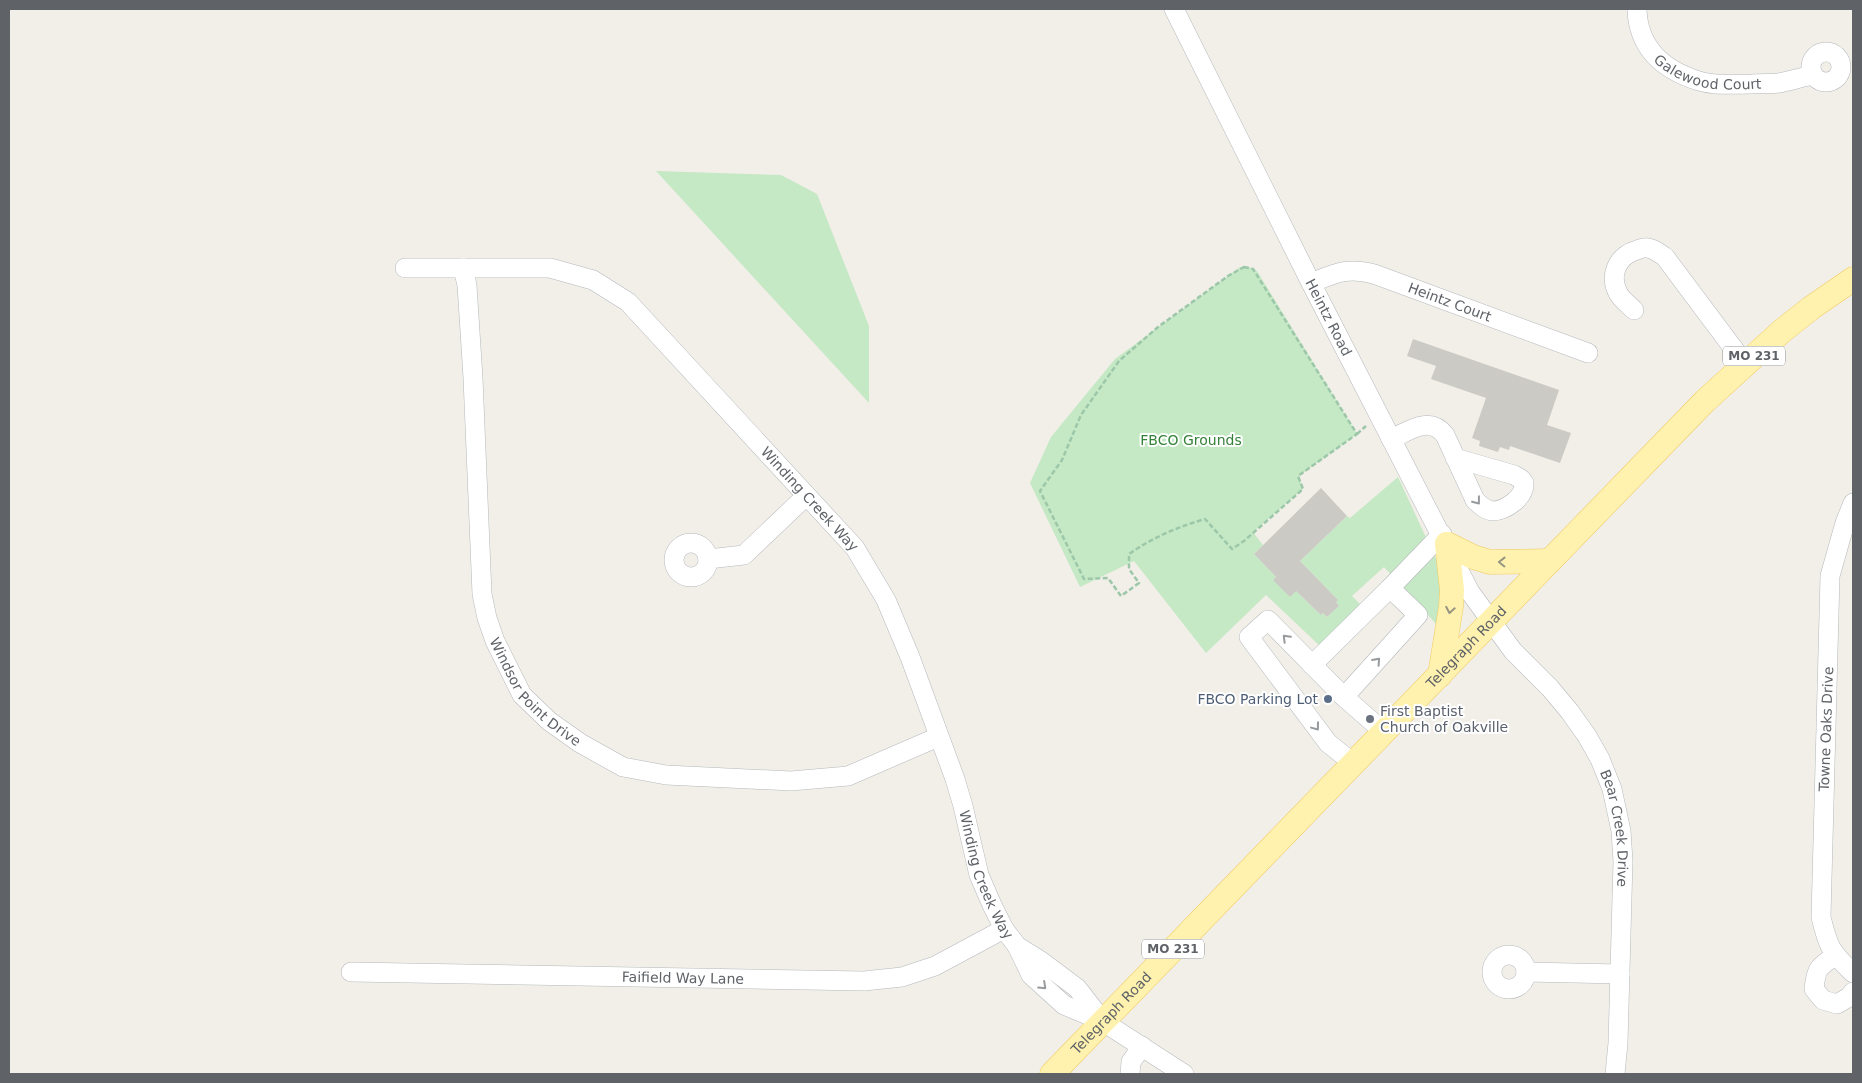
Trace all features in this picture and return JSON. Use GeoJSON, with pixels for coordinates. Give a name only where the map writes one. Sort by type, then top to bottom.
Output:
{"type":"FeatureCollection","features":[{"type":"Feature","properties":{"kind":"main road","name":"Telegraph Road"},"geometry":{"type":"LineString","coordinates":[[1052,1074],[1705,401],[1804,314],[1853,279]]}},
{"type":"Feature","properties":{"kind":"main road"},"geometry":{"type":"LineString","coordinates":[[1444,539],[1473,557],[1490,562],[1550,561]]}},
{"type":"Feature","properties":{"kind":"main road"},"geometry":{"type":"LineString","coordinates":[[1440,675],[1452,590],[1444,539]]}},
{"type":"Feature","properties":{"kind":"street","name":"Heintz Road"},"geometry":{"type":"LineString","coordinates":[[1174,9],[1391,439],[1470,592],[1491,623]]}},
{"type":"Feature","properties":{"kind":"street","name":"Galewood Court"},"geometry":{"type":"LineString","coordinates":[[1637,9],[1637,20],[1642,38],[1654,55],[1670,69],[1700,82],[1729,84],[1779,83],[1813,75]]}},
{"type":"Feature","properties":{"kind":"street"},"geometry":{"type":"LineString","coordinates":[[1634,310],[1618,294],[1614,280],[1615,268],[1622,257],[1634,250],[1646,247],[1655,250],[1665,257],[1745,364]]}},
{"type":"Feature","properties":{"kind":"street","name":"Winding Creek Way"},"geometry":{"type":"LineString","coordinates":[[405,268],[550,268],[593,280],[628,302],[855,548],[886,600],[910,657],[955,779],[979,875],[1004,929],[1017,946],[1077,988],[1102,1021]]}},
{"type":"Feature","properties":{"kind":"street","name":"Windsor Point Drive"},"geometry":{"type":"LineString","coordinates":[[463,268],[467,286],[473,378],[482,594],[494,641],[522,695],[549,720],[580,744],[623,767],[666,775],[791,781],[848,776],[938,737]]}},
{"type":"Feature","properties":{"kind":"street","name":"Heintz Court"},"geometry":{"type":"LineString","coordinates":[[1311,282],[1336,273],[1356,270],[1374,274],[1588,353]]}},
{"type":"Feature","properties":{"kind":"street"},"geometry":{"type":"LineString","coordinates":[[1391,439],[1421,426],[1431,425],[1439,428],[1445,435],[1455,458]]}},
{"type":"Feature","properties":{"kind":"street"},"geometry":{"type":"LineString","coordinates":[[708,559],[744,555],[806,496]]}},
{"type":"Feature","properties":{"kind":"street","name":"Towne Oaks Drive"},"geometry":{"type":"LineString","coordinates":[[1853,503],[1845,523],[1830,576],[1821,917],[1826,940],[1835,956],[1853,973]]}},
{"type":"Feature","properties":{"kind":"street"},"geometry":{"type":"LineString","coordinates":[[1312,665],[1390,588],[1444,539]]}},
{"type":"Feature","properties":{"kind":"street"},"geometry":{"type":"LineString","coordinates":[[1344,697],[1418,615],[1390,588]]}},
{"type":"Feature","properties":{"kind":"street"},"geometry":{"type":"LineString","coordinates":[[1354,764],[1328,743],[1249,637],[1268,620],[1344,697],[1384,732]]}},
{"type":"Feature","properties":{"kind":"street","name":"Bear Creek Drive"},"geometry":{"type":"LineString","coordinates":[[1491,623],[1513,651],[1550,688],[1570,712],[1596,751],[1612,789],[1622,831],[1623,861],[1615,1074]]}},
{"type":"Feature","properties":{"kind":"street","name":"Faifield Way Lane"},"geometry":{"type":"LineString","coordinates":[[351,972],[864,981],[902,977],[935,966],[1004,929]]}},
{"type":"Feature","properties":{"kind":"street"},"geometry":{"type":"LineString","coordinates":[[1835,956],[1825,962],[1816,972],[1814,989],[1823,1000],[1837,1004],[1849,998],[1853,992]]}},
{"type":"Feature","properties":{"kind":"street"},"geometry":{"type":"LineString","coordinates":[[1526,972],[1620,974]]}},
{"type":"Feature","properties":{"kind":"street"},"geometry":{"type":"LineString","coordinates":[[1102,1021],[1184,1074]]}},
{"type":"Feature","properties":{"kind":"street"},"geometry":{"type":"LineString","coordinates":[[1130,1074],[1131,1062],[1142,1046]]}},
{"type":"Feature","properties":{"kind":"path"},"geometry":{"type":"LineString","coordinates":[[1244,267],[1253,269],[1357,434],[1298,476],[1303,489],[1244,541],[1232,550],[1205,519],[1182,526],[1144,543],[1129,554],[1129,570],[1139,583],[1121,596],[1108,578],[1084,579],[1040,491],[1062,460],[1081,415],[1118,361],[1158,327],[1228,276],[1244,267]]}},
{"type":"Feature","properties":{"kind":"green space"},"geometry":{"type":"Polygon","coordinates":[[[656,171],[781,175],[817,194],[869,326],[869,403],[656,171]]]}},
{"type":"Feature","properties":{"kind":"green space","name":"FBCO Grounds"},"geometry":{"type":"Polygon","coordinates":[[[1240,267],[1249,267],[1257,271],[1357,434],[1299,476],[1303,489],[1253,532],[1263,545],[1254,554],[1276,577],[1273,580],[1296,591],[1321,615],[1323,613],[1327,617],[1339,606],[1336,602],[1337,599],[1300,561],[1347,516],[1350,518],[1398,477],[1442,572],[1438,626],[1384,567],[1352,596],[1364,608],[1321,647],[1266,595],[1206,653],[1134,561],[1080,587],[1030,483],[1051,437],[1115,359],[1240,267]]]}},
{"type":"Feature","properties":{"kind":"building"},"geometry":{"type":"Polygon","coordinates":[[[1413,339],[1559,390],[1547,425],[1571,433],[1560,463],[1510,446],[1509,450],[1500,447],[1498,452],[1479,446],[1480,441],[1472,438],[1486,398],[1431,379],[1436,366],[1407,356],[1413,339]]]}},
{"type":"Feature","properties":{"kind":"building"},"geometry":{"type":"Polygon","coordinates":[[[1321,488],[1347,516],[1300,561],[1338,600],[1336,602],[1339,606],[1327,617],[1323,613],[1321,615],[1296,591],[1290,597],[1273,580],[1276,577],[1254,554],[1321,488]]]}},
{"type":"Feature","properties":{"kind":"place","name":"FBCO Parking Lot"},"geometry":{"type":"Point","coordinates":[1328,699]}},
{"type":"Feature","properties":{"kind":"place","name":"First Baptist Church of Oakville"},"geometry":{"type":"Point","coordinates":[1370,719]}}]}
